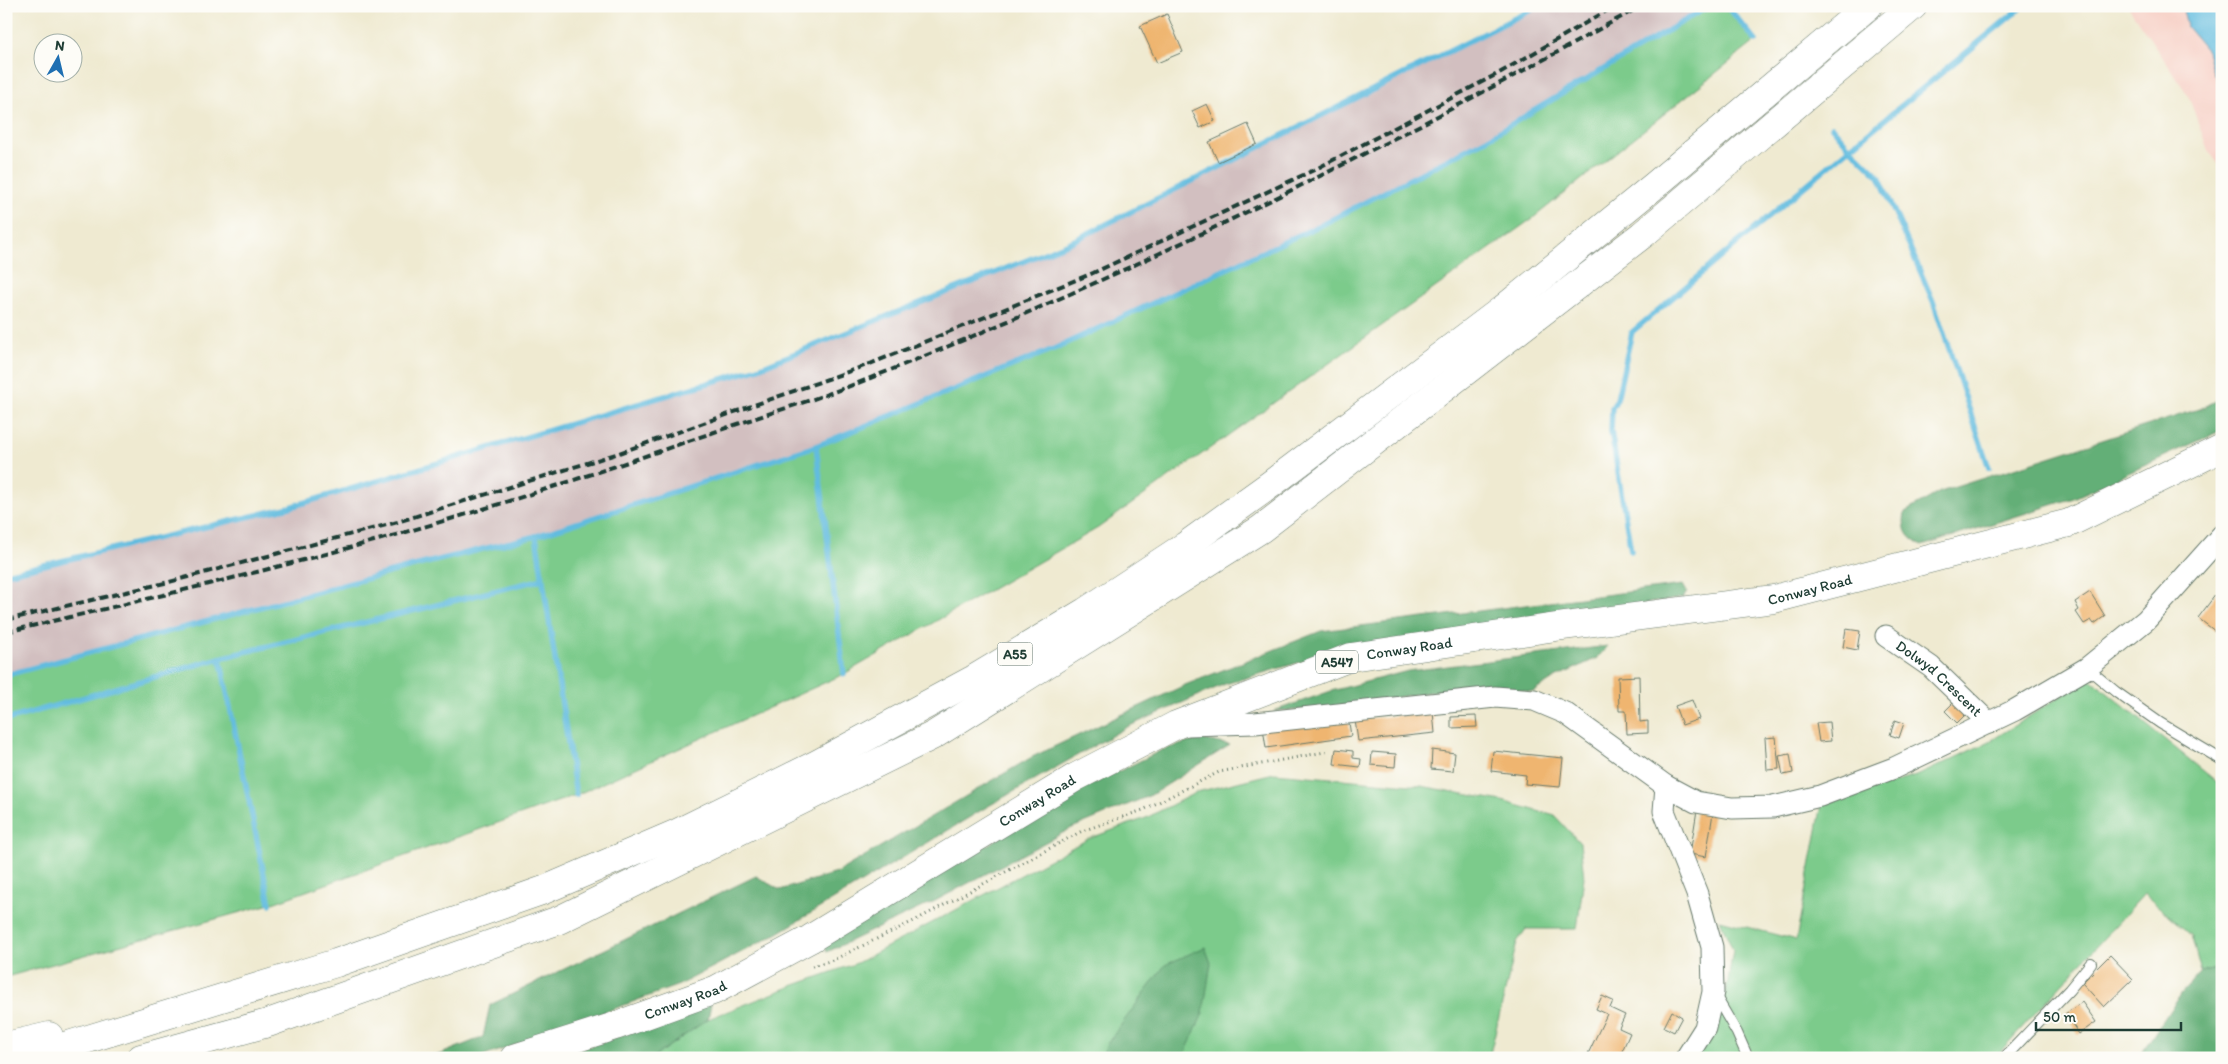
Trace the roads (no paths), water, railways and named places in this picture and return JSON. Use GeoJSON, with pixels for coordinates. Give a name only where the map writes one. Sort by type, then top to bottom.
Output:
{"type":"FeatureCollection","features":[{"type":"Feature","properties":{"kind":"main road","name":"A55"},"geometry":{"type":"LineString","coordinates":[[26,1058],[336,963],[544,890],[677,833],[826,760],[974,679],[1085,612],[1185,546],[1271,484],[1503,309],[1654,186],[1868,6]]}},
{"type":"Feature","properties":{"kind":"main road","name":"A55"},"geometry":{"type":"LineString","coordinates":[[141,1058],[268,1022],[559,920],[934,735],[1261,529],[1642,235],[1913,6]]}},
{"type":"Feature","properties":{"kind":"main road","name":"Conway Road"},"geometry":{"type":"LineString","coordinates":[[514,1058],[615,1026],[715,990],[810,939],[1076,777],[1176,726],[1351,657],[1556,627],[1774,599],[2069,524],[2222,448]]}},
{"type":"Feature","properties":{"kind":"main road"},"geometry":{"type":"LineString","coordinates":[[6,1046],[336,963]]}},
{"type":"Feature","properties":{"kind":"main road"},"geometry":{"type":"LineString","coordinates":[[160,1058],[268,1022]]}},
{"type":"Feature","properties":{"kind":"street"},"geometry":{"type":"LineString","coordinates":[[1176,726],[1255,723],[1495,697],[1534,700],[1565,714],[1666,786],[1696,802],[1732,808],[1773,807],[1820,796],[1894,768],[1989,723],[2086,668],[2146,620],[2222,535]]}},
{"type":"Feature","properties":{"kind":"street","name":"Dolwyd Crescent"},"geometry":{"type":"LineString","coordinates":[[1886,636],[1931,667],[1989,723]]}},
{"type":"Feature","properties":{"kind":"street"},"geometry":{"type":"LineString","coordinates":[[1666,786],[1664,811],[1697,894],[1712,947],[1713,992],[1705,1028],[1686,1058]]}},
{"type":"Feature","properties":{"kind":"lane"},"geometry":{"type":"LineString","coordinates":[[2086,668],[2160,723],[2222,760]]}},
{"type":"Feature","properties":{"kind":"lane"},"geometry":{"type":"LineString","coordinates":[[2004,1058],[2069,990],[2091,963]]}},
{"type":"Feature","properties":{"kind":"lane"},"geometry":{"type":"LineString","coordinates":[[1713,992],[1737,1033],[1748,1058]]}},
{"type":"Feature","properties":{"kind":"water"},"geometry":{"type":"Polygon","coordinates":[[[2182,6],[2222,6],[2222,92],[2207,51],[2187,27],[2182,6]]]}},
{"type":"Feature","properties":{"kind":"waterway"},"geometry":{"type":"LineString","coordinates":[[6,574],[290,507],[756,369],[1067,244],[1539,6]]}},
{"type":"Feature","properties":{"kind":"waterway"},"geometry":{"type":"LineString","coordinates":[[6,675],[418,565],[536,536],[816,446],[1056,348],[1325,223],[1485,140],[1709,6]]}},
{"type":"Feature","properties":{"kind":"waterway"},"geometry":{"type":"LineString","coordinates":[[1727,6],[1756,41]]}},
{"type":"Feature","properties":{"kind":"waterway"},"geometry":{"type":"LineString","coordinates":[[1832,127],[1850,148],[2023,6]]}},
{"type":"Feature","properties":{"kind":"waterway"},"geometry":{"type":"LineString","coordinates":[[1631,551],[1611,431],[1612,408],[1617,399],[1632,332],[1850,148],[1879,176],[1933,301],[1989,468]]}},
{"type":"Feature","properties":{"kind":"waterway"},"geometry":{"type":"LineString","coordinates":[[816,446],[844,674]]}},
{"type":"Feature","properties":{"kind":"waterway"},"geometry":{"type":"LineString","coordinates":[[536,536],[576,795]]}},
{"type":"Feature","properties":{"kind":"waterway"},"geometry":{"type":"LineString","coordinates":[[6,720],[220,658],[543,579]]}},
{"type":"Feature","properties":{"kind":"waterway"},"geometry":{"type":"LineString","coordinates":[[220,658],[270,904]]}},
{"type":"Feature","properties":{"kind":"railway"},"geometry":{"type":"LineString","coordinates":[[6,620],[169,582],[394,523],[616,454],[870,364],[1093,273],[1314,170],[1501,72],[1615,6]]}},
{"type":"Feature","properties":{"kind":"railway"},"geometry":{"type":"LineString","coordinates":[[6,632],[248,574],[433,524],[598,472],[859,383],[976,335],[1266,203],[1455,107],[1641,6]]}}]}
